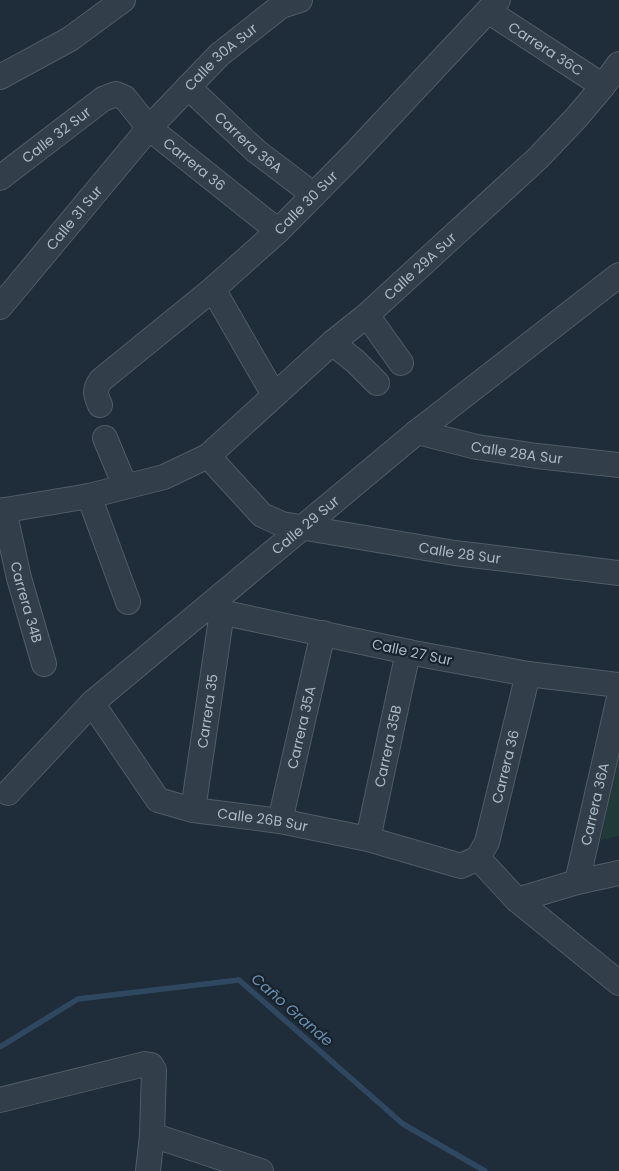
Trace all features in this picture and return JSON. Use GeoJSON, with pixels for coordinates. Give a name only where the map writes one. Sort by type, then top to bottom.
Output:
{"type":"FeatureCollection","features":[{"type":"Feature","properties":{"kind":"street"},"geometry":{"type":"LineString","coordinates":[[0,77],[70,39],[123,0]]}},
{"type":"Feature","properties":{"kind":"street","name":"Calle 30A Sur"},"geometry":{"type":"LineString","coordinates":[[149,128],[219,55],[281,6],[300,0]]}},
{"type":"Feature","properties":{"kind":"street","name":"Carrera 36C"},"geometry":{"type":"LineString","coordinates":[[492,6],[603,86]]}},
{"type":"Feature","properties":{"kind":"street","name":"Calle 30 Sur"},"geometry":{"type":"LineString","coordinates":[[98,396],[101,380],[213,289],[278,232],[492,6]]}},
{"type":"Feature","properties":{"kind":"street","name":"Calle 29A Sur"},"geometry":{"type":"LineString","coordinates":[[208,456],[332,343],[367,315],[538,158],[576,118],[619,64]]}},
{"type":"Feature","properties":{"kind":"street","name":"Carrera 36A"},"geometry":{"type":"LineString","coordinates":[[188,87],[256,151],[314,195]]}},
{"type":"Feature","properties":{"kind":"street","name":"Carrera 36"},"geometry":{"type":"LineString","coordinates":[[116,94],[125,98],[149,128],[278,232]]}},
{"type":"Feature","properties":{"kind":"street","name":"Calle 32 Sur"},"geometry":{"type":"LineString","coordinates":[[0,178],[103,99],[116,94]]}},
{"type":"Feature","properties":{"kind":"street","name":"Calle 31 Sur"},"geometry":{"type":"LineString","coordinates":[[0,307],[149,128]]}},
{"type":"Feature","properties":{"kind":"street","name":"Calle 29 Sur"},"geometry":{"type":"LineString","coordinates":[[8,793],[92,703],[214,611],[303,528],[417,432],[619,275]]}},
{"type":"Feature","properties":{"kind":"street"},"geometry":{"type":"LineString","coordinates":[[213,289],[274,395]]}},
{"type":"Feature","properties":{"kind":"street"},"geometry":{"type":"LineString","coordinates":[[367,315],[402,363]]}},
{"type":"Feature","properties":{"kind":"street"},"geometry":{"type":"LineString","coordinates":[[354,361],[384,340]]}},
{"type":"Feature","properties":{"kind":"street"},"geometry":{"type":"LineString","coordinates":[[332,343],[377,383]]}},
{"type":"Feature","properties":{"kind":"street","name":"Calle 28A Sur"},"geometry":{"type":"LineString","coordinates":[[417,432],[477,447],[619,465]]}},
{"type":"Feature","properties":{"kind":"street"},"geometry":{"type":"LineString","coordinates":[[106,438],[125,486]]}},
{"type":"Feature","properties":{"kind":"street"},"geometry":{"type":"LineString","coordinates":[[2,510],[89,496],[164,477],[208,456],[262,516],[282,524],[303,528]]}},
{"type":"Feature","properties":{"kind":"street"},"geometry":{"type":"LineString","coordinates":[[89,496],[128,602]]}},
{"type":"Feature","properties":{"kind":"street","name":"Carrera 34B"},"geometry":{"type":"LineString","coordinates":[[2,510],[44,664]]}},
{"type":"Feature","properties":{"kind":"street","name":"Calle 28 Sur"},"geometry":{"type":"LineString","coordinates":[[303,528],[455,553],[619,573]]}},
{"type":"Feature","properties":{"kind":"street","name":"Calle 27 Sur"},"geometry":{"type":"LineString","coordinates":[[214,611],[408,652],[528,674],[619,685]]}},
{"type":"Feature","properties":{"kind":"street","name":"Carrera 35"},"geometry":{"type":"LineString","coordinates":[[193,810],[214,611]]}},
{"type":"Feature","properties":{"kind":"street","name":"Carrera 35A"},"geometry":{"type":"LineString","coordinates":[[280,822],[323,633]]}},
{"type":"Feature","properties":{"kind":"street","name":"Carrera 35B"},"geometry":{"type":"LineString","coordinates":[[368,839],[408,652]]}},
{"type":"Feature","properties":{"kind":"street","name":"Carrera 36"},"geometry":{"type":"LineString","coordinates":[[478,858],[488,842],[528,674]]}},
{"type":"Feature","properties":{"kind":"street","name":"Carrera 36A"},"geometry":{"type":"LineString","coordinates":[[577,882],[619,698]]}},
{"type":"Feature","properties":{"kind":"street","name":"Calle 26B Sur"},"geometry":{"type":"LineString","coordinates":[[92,703],[158,800],[193,810],[280,822],[368,839],[462,866],[478,858]]}},
{"type":"Feature","properties":{"kind":"street"},"geometry":{"type":"LineString","coordinates":[[478,858],[517,900],[617,980]]}},
{"type":"Feature","properties":{"kind":"street"},"geometry":{"type":"LineString","coordinates":[[517,900],[577,882],[619,873]]}},
{"type":"Feature","properties":{"kind":"street"},"geometry":{"type":"LineString","coordinates":[[0,1100],[145,1064],[150,1065],[154,1070],[152,1135],[148,1171]]}},
{"type":"Feature","properties":{"kind":"street"},"geometry":{"type":"LineString","coordinates":[[152,1135],[261,1171]]}},
{"type":"Feature","properties":{"kind":"green space"},"geometry":{"type":"Polygon","coordinates":[[[619,750],[619,836],[601,840],[619,750]]]}},
{"type":"Feature","properties":{"kind":"waterway","name":"Caño Grande"},"geometry":{"type":"LineString","coordinates":[[0,1047],[78,999],[239,980],[403,1124],[485,1171]]}}]}
